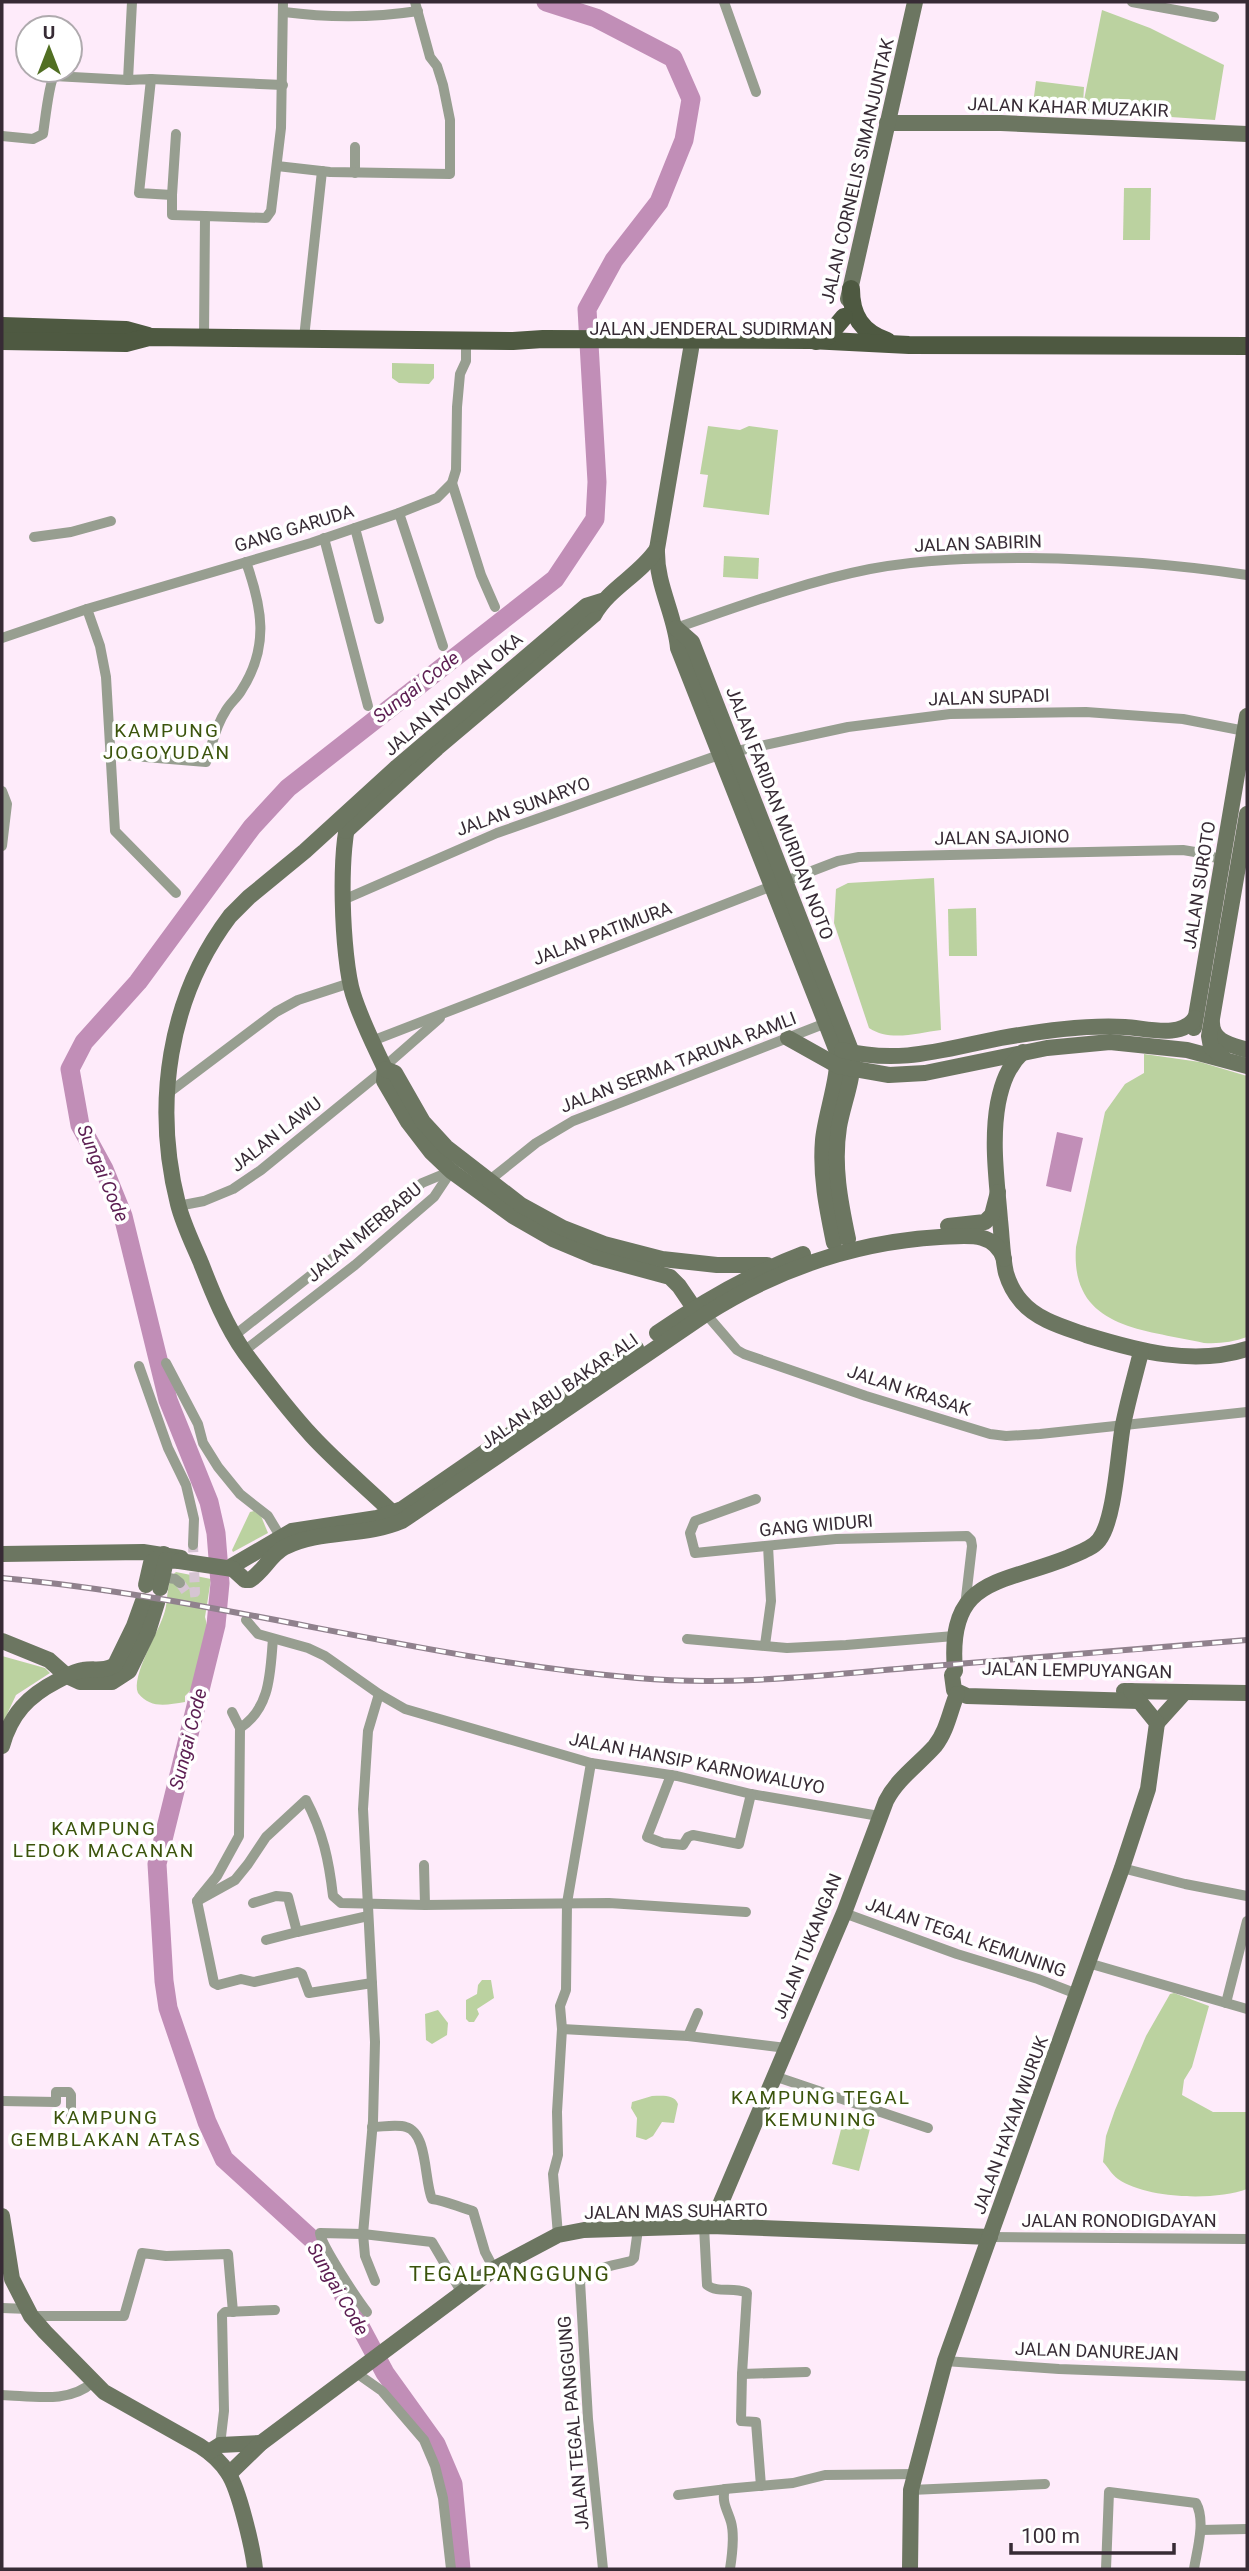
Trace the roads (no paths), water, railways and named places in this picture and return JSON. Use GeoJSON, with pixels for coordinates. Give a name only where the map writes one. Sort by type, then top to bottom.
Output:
{"type":"FeatureCollection","features":[{"type":"Feature","properties":{"kind":"main road"},"geometry":{"type":"LineString","coordinates":[[851,289],[854,313],[863,328],[870,334],[903,344]]}},
{"type":"Feature","properties":{"kind":"main road"},"geometry":{"type":"LineString","coordinates":[[789,349],[828,336],[844,317]]}},
{"type":"Feature","properties":{"kind":"main road","name":"JALAN JENDERAL SUDIRMAN"},"geometry":{"type":"LineString","coordinates":[[2,326],[48,335],[126,343],[149,337],[204,337],[661,344],[817,341],[838,346]]}},
{"type":"Feature","properties":{"kind":"main road","name":"JALAN JENDERAL SUDIRMAN"},"geometry":{"type":"LineString","coordinates":[[2,341],[48,335]]}},
{"type":"Feature","properties":{"kind":"main road","name":"JALAN JENDERAL SUDIRMAN"},"geometry":{"type":"LineString","coordinates":[[661,344],[691,349],[789,349],[903,344],[1247,346]]}},
{"type":"Feature","properties":{"kind":"street"},"geometry":{"type":"LineString","coordinates":[[128,80],[132,2]]}},
{"type":"Feature","properties":{"kind":"street"},"geometry":{"type":"LineString","coordinates":[[723,2],[756,92]]}},
{"type":"Feature","properties":{"kind":"street","name":"JALAN CORNELIS SIMANJUNTAK"},"geometry":{"type":"LineString","coordinates":[[838,346],[915,2]]}},
{"type":"Feature","properties":{"kind":"street"},"geometry":{"type":"LineString","coordinates":[[1132,2],[1214,17]]}},
{"type":"Feature","properties":{"kind":"street"},"geometry":{"type":"LineString","coordinates":[[176,134],[172,215],[269,217],[277,166],[283,85],[283,7],[344,18],[379,17],[417,6],[430,57],[437,66],[443,86],[450,120],[450,174],[355,173],[277,166]]}},
{"type":"Feature","properties":{"kind":"street"},"geometry":{"type":"LineString","coordinates":[[2,136],[33,139],[43,134],[54,76],[283,85]]}},
{"type":"Feature","properties":{"kind":"street"},"geometry":{"type":"LineString","coordinates":[[151,79],[139,193],[172,195]]}},
{"type":"Feature","properties":{"kind":"street","name":"JALAN KAHAR MUZAKIR"},"geometry":{"type":"LineString","coordinates":[[887,123],[1001,123],[1247,134]]}},
{"type":"Feature","properties":{"kind":"street"},"geometry":{"type":"LineString","coordinates":[[355,147],[355,173]]}},
{"type":"Feature","properties":{"kind":"street"},"geometry":{"type":"LineString","coordinates":[[304,338],[322,171]]}},
{"type":"Feature","properties":{"kind":"street"},"geometry":{"type":"LineString","coordinates":[[204,337],[205,216]]}},
{"type":"Feature","properties":{"kind":"street"},"geometry":{"type":"LineString","coordinates":[[466,340],[466,361],[460,374],[458,396],[456,470],[452,483],[481,575],[495,607]]}},
{"type":"Feature","properties":{"kind":"street","name":"JALAN FARIDAN MURIDAN NOTO"},"geometry":{"type":"LineString","coordinates":[[691,349],[657,550],[661,588],[676,628],[678,648],[719,755],[779,884],[844,1051]]}},
{"type":"Feature","properties":{"kind":"street","name":"GANG GARUDA"},"geometry":{"type":"LineString","coordinates":[[2,639],[87,609],[399,513],[437,498],[452,483]]}},
{"type":"Feature","properties":{"kind":"street"},"geometry":{"type":"LineString","coordinates":[[399,513],[443,646]]}},
{"type":"Feature","properties":{"kind":"street"},"geometry":{"type":"LineString","coordinates":[[34,537],[71,532],[111,522]]}},
{"type":"Feature","properties":{"kind":"street"},"geometry":{"type":"LineString","coordinates":[[355,528],[379,619]]}},
{"type":"Feature","properties":{"kind":"street"},"geometry":{"type":"LineString","coordinates":[[324,538],[368,706]]}},
{"type":"Feature","properties":{"kind":"street","name":"JALAN NYOMAN OKA"},"geometry":{"type":"LineString","coordinates":[[393,1513],[312,1436],[244,1351],[218,1305],[178,1206],[169,1149],[169,1059],[177,1024],[200,962],[212,939],[249,897],[305,852],[353,808],[401,772],[586,606],[601,601],[646,563],[657,550]]}},
{"type":"Feature","properties":{"kind":"street","name":"JALAN SABIRIN"},"geometry":{"type":"LineString","coordinates":[[676,628],[818,582],[869,569],[936,559],[1062,558],[1185,565],[1247,575]]}},
{"type":"Feature","properties":{"kind":"street"},"geometry":{"type":"LineString","coordinates":[[109,754],[206,762],[225,712],[242,691],[253,668],[259,643],[261,618],[258,598],[246,562]]}},
{"type":"Feature","properties":{"kind":"street"},"geometry":{"type":"LineString","coordinates":[[87,609],[103,660],[115,831],[176,894]]}},
{"type":"Feature","properties":{"kind":"street","name":"JALAN FARIDAN MURIDAN NOTO"},"geometry":{"type":"LineString","coordinates":[[676,628],[692,642],[736,752],[779,884]]}},
{"type":"Feature","properties":{"kind":"street","name":"JALAN SUPADI"},"geometry":{"type":"LineString","coordinates":[[719,755],[870,723],[973,712],[1125,714],[1182,719],[1246,731]]}},
{"type":"Feature","properties":{"kind":"street","name":"JALAN SUROTO"},"geometry":{"type":"LineString","coordinates":[[1225,1059],[1216,1053],[1209,1043],[1203,1020],[1222,860],[1246,731]]}},
{"type":"Feature","properties":{"kind":"street","name":"JALAN SUNARYO"},"geometry":{"type":"LineString","coordinates":[[343,900],[497,833],[719,755]]}},
{"type":"Feature","properties":{"kind":"street","name":"JALAN NYOMAN OKA"},"geometry":{"type":"LineString","coordinates":[[346,831],[401,772]]}},
{"type":"Feature","properties":{"kind":"street"},"geometry":{"type":"LineString","coordinates":[[2,791],[7,804],[2,846]]}},
{"type":"Feature","properties":{"kind":"street"},"geometry":{"type":"LineString","coordinates":[[353,808],[346,831],[343,900],[346,961],[350,984],[384,1068],[394,1073],[424,1122],[456,1165],[484,1186],[524,1224],[565,1245],[612,1262],[670,1277],[700,1311]]}},
{"type":"Feature","properties":{"kind":"street","name":"JALAN SUROTO"},"geometry":{"type":"LineString","coordinates":[[1172,1048],[1191,1036],[1203,1020],[1243,869],[1247,814]]}},
{"type":"Feature","properties":{"kind":"street","name":"JALAN SAJIONO"},"geometry":{"type":"LineString","coordinates":[[779,884],[838,861],[859,857],[1182,850],[1222,860]]}},
{"type":"Feature","properties":{"kind":"street"},"geometry":{"type":"LineString","coordinates":[[1222,860],[1243,869]]}},
{"type":"Feature","properties":{"kind":"street","name":"JALAN PATIMURA"},"geometry":{"type":"LineString","coordinates":[[372,1041],[779,884]]}},
{"type":"Feature","properties":{"kind":"street"},"geometry":{"type":"LineString","coordinates":[[167,1094],[276,1012],[298,1000],[350,984]]}},
{"type":"Feature","properties":{"kind":"street","name":"JALAN PATIMURA"},"geometry":{"type":"LineString","coordinates":[[384,1068],[445,1014]]}},
{"type":"Feature","properties":{"kind":"street","name":"JALAN SERMA TARUNA RAMLI"},"geometry":{"type":"LineString","coordinates":[[484,1186],[536,1143],[573,1121],[833,1020]]}},
{"type":"Feature","properties":{"kind":"street"},"geometry":{"type":"LineString","coordinates":[[841,1241],[838,1190],[829,1155],[841,1115],[844,1051],[882,1057],[909,1057],[1048,1031],[1110,1034],[1176,1030],[1203,1020],[1216,1037],[1247,1050]]}},
{"type":"Feature","properties":{"kind":"street"},"geometry":{"type":"LineString","coordinates":[[788,1038],[845,1068],[901,1075],[925,1073],[1110,1034],[1247,1066]]}},
{"type":"Feature","properties":{"kind":"street"},"geometry":{"type":"LineString","coordinates":[[1023,1052],[1009,1070],[998,1106],[996,1128],[1004,1259],[1014,1292],[1036,1314],[1070,1329],[1141,1352],[1198,1356],[1247,1349]]}},
{"type":"Feature","properties":{"kind":"street","name":"JALAN LAWU"},"geometry":{"type":"LineString","coordinates":[[178,1206],[204,1202],[233,1189],[261,1170],[384,1068]]}},
{"type":"Feature","properties":{"kind":"street","name":"JALAN MERBABU"},"geometry":{"type":"LineString","coordinates":[[235,1335],[343,1250],[422,1183],[456,1165]]}},
{"type":"Feature","properties":{"kind":"street","name":"JALAN MERBABU"},"geometry":{"type":"LineString","coordinates":[[244,1351],[355,1265],[434,1197],[456,1165]]}},
{"type":"Feature","properties":{"kind":"street"},"geometry":{"type":"LineString","coordinates":[[484,1186],[577,1234],[621,1250],[687,1262],[776,1264]]}},
{"type":"Feature","properties":{"kind":"street","name":"JALAN ABU BAKAR ALI"},"geometry":{"type":"LineString","coordinates":[[998,1192],[992,1215],[981,1224],[912,1228],[841,1241],[776,1264],[732,1285],[700,1311],[411,1516],[381,1529],[313,1538],[288,1546],[278,1552],[257,1576],[250,1580],[245,1580],[232,1568],[292,1531],[369,1520],[393,1513],[700,1311],[777,1276],[838,1253],[913,1239],[975,1236],[995,1243],[1004,1259]]}},
{"type":"Feature","properties":{"kind":"street"},"geometry":{"type":"LineString","coordinates":[[343,1250],[355,1265]]}},
{"type":"Feature","properties":{"kind":"street","name":"JALAN KRASAK"},"geometry":{"type":"LineString","coordinates":[[700,1311],[744,1354],[999,1435],[1024,1435],[1247,1412]]}},
{"type":"Feature","properties":{"kind":"street"},"geometry":{"type":"LineString","coordinates":[[956,1671],[954,1636],[965,1606],[975,1594],[989,1584],[1080,1552],[1100,1539],[1111,1503],[1123,1424],[1141,1352]]}},
{"type":"Feature","properties":{"kind":"street"},"geometry":{"type":"LineString","coordinates":[[166,1363],[198,1424],[203,1443],[218,1467],[240,1494],[268,1517],[280,1536]]}},
{"type":"Feature","properties":{"kind":"street"},"geometry":{"type":"LineString","coordinates":[[139,1366],[168,1448],[186,1485],[194,1519],[193,1545]]}},
{"type":"Feature","properties":{"kind":"street","name":"GANG WIDURI"},"geometry":{"type":"LineString","coordinates":[[756,1499],[695,1521],[690,1530],[692,1549],[698,1553],[836,1539],[967,1536],[972,1546],[965,1606]]}},
{"type":"Feature","properties":{"kind":"street"},"geometry":{"type":"LineString","coordinates":[[765,1644],[771,1601],[768,1546]]}},
{"type":"Feature","properties":{"kind":"street"},"geometry":{"type":"LineString","coordinates":[[2,1554],[118,1552],[232,1568]]}},
{"type":"Feature","properties":{"kind":"street"},"geometry":{"type":"LineString","coordinates":[[2,1746],[10,1724],[23,1704],[37,1692],[82,1670],[100,1670],[115,1665],[154,1591],[166,1560],[175,1558]]}},
{"type":"Feature","properties":{"kind":"street"},"geometry":{"type":"LineString","coordinates":[[154,1591],[175,1579],[180,1583]]}},
{"type":"Feature","properties":{"kind":"street","name":"JALAN HANSIP KARNOWALUYO"},"geometry":{"type":"LineString","coordinates":[[246,1620],[258,1634],[308,1648],[325,1656],[405,1709],[591,1763],[671,1775],[751,1794],[879,1816]]}},
{"type":"Feature","properties":{"kind":"street"},"geometry":{"type":"LineString","coordinates":[[687,1639],[788,1648],[954,1636]]}},
{"type":"Feature","properties":{"kind":"street"},"geometry":{"type":"LineString","coordinates":[[240,1728],[257,1713],[265,1697],[273,1639]]}},
{"type":"Feature","properties":{"kind":"street"},"geometry":{"type":"LineString","coordinates":[[2,1641],[49,1660],[67,1676]]}},
{"type":"Feature","properties":{"kind":"street","name":"JALAN LEMPUYANGAN"},"geometry":{"type":"LineString","coordinates":[[1135,1696],[970,1687],[963,1683],[956,1671],[952,1675],[957,1694],[967,1696],[1135,1696],[1185,1692],[1247,1693]]}},
{"type":"Feature","properties":{"kind":"street"},"geometry":{"type":"LineString","coordinates":[[1135,1696],[1157,1723],[1185,1692]]}},
{"type":"Feature","properties":{"kind":"street"},"geometry":{"type":"LineString","coordinates":[[375,2281],[365,2256],[362,2234],[372,2127],[375,2042],[363,1810],[368,1731],[379,1694]]}},
{"type":"Feature","properties":{"kind":"street","name":"JALAN TUKANGAN"},"geometry":{"type":"LineString","coordinates":[[708,2226],[844,1913],[889,1794],[936,1744],[945,1728],[957,1694]]}},
{"type":"Feature","properties":{"kind":"street"},"geometry":{"type":"LineString","coordinates":[[197,1900],[217,1876],[239,1836],[240,1728],[232,1712]]}},
{"type":"Feature","properties":{"kind":"street","name":"JALAN HAYAM WURUK"},"geometry":{"type":"LineString","coordinates":[[910,2569],[913,2482],[945,2361],[1148,1790],[1157,1723]]}},
{"type":"Feature","properties":{"kind":"street"},"geometry":{"type":"LineString","coordinates":[[558,2235],[553,2174],[558,2155],[557,2112],[562,2029],[560,2006],[566,1990],[567,1903],[591,1763]]}},
{"type":"Feature","properties":{"kind":"street"},"geometry":{"type":"LineString","coordinates":[[671,1775],[647,1837],[663,1843],[683,1845],[693,1835],[739,1844],[751,1794]]}},
{"type":"Feature","properties":{"kind":"street"},"geometry":{"type":"LineString","coordinates":[[197,1900],[235,1880],[267,1837],[306,1800],[328,1854],[335,1900],[368,1910]]}},
{"type":"Feature","properties":{"kind":"street"},"geometry":{"type":"LineString","coordinates":[[424,1865],[425,1905]]}},
{"type":"Feature","properties":{"kind":"street"},"geometry":{"type":"LineString","coordinates":[[1122,1868],[1247,1896]]}},
{"type":"Feature","properties":{"kind":"street"},"geometry":{"type":"LineString","coordinates":[[253,1903],[285,1895],[288,1897],[296,1932]]}},
{"type":"Feature","properties":{"kind":"street"},"geometry":{"type":"LineString","coordinates":[[197,1900],[214,1983],[241,1979],[254,1982],[298,1972],[302,1975],[309,1993],[372,1983]]}},
{"type":"Feature","properties":{"kind":"street"},"geometry":{"type":"LineString","coordinates":[[266,1940],[368,1910],[425,1905],[567,1903],[746,1912]]}},
{"type":"Feature","properties":{"kind":"street","name":"JALAN TEGAL KEMUNING"},"geometry":{"type":"LineString","coordinates":[[844,1913],[1077,1994]]}},
{"type":"Feature","properties":{"kind":"street"},"geometry":{"type":"LineString","coordinates":[[1226,2003],[1247,1921]]}},
{"type":"Feature","properties":{"kind":"street"},"geometry":{"type":"LineString","coordinates":[[1088,1963],[1247,2009]]}},
{"type":"Feature","properties":{"kind":"street"},"geometry":{"type":"LineString","coordinates":[[688,2036],[698,2013]]}},
{"type":"Feature","properties":{"kind":"street"},"geometry":{"type":"LineString","coordinates":[[562,2029],[688,2036],[786,2048]]}},
{"type":"Feature","properties":{"kind":"street"},"geometry":{"type":"LineString","coordinates":[[774,2076],[928,2128]]}},
{"type":"Feature","properties":{"kind":"street"},"geometry":{"type":"LineString","coordinates":[[2,2101],[56,2102],[56,2092],[69,2092],[71,2118]]}},
{"type":"Feature","properties":{"kind":"street"},"geometry":{"type":"LineString","coordinates":[[372,2127],[406,2126],[418,2135],[432,2199],[447,2201],[475,2214],[485,2252],[494,2269]]}},
{"type":"Feature","properties":{"kind":"street"},"geometry":{"type":"LineString","coordinates":[[2,2216],[12,2279],[30,2313],[104,2392],[215,2448],[261,2443]]}},
{"type":"Feature","properties":{"kind":"street"},"geometry":{"type":"LineString","coordinates":[[708,2226],[706,2284],[712,2289],[741,2290],[747,2293],[741,2421],[756,2422],[761,2486]]}},
{"type":"Feature","properties":{"kind":"street","name":"JALAN MAS SUHARTO"},"geometry":{"type":"LineString","coordinates":[[229,2474],[261,2443],[462,2292],[494,2269],[558,2235],[583,2230],[708,2226],[990,2237]]}},
{"type":"Feature","properties":{"kind":"street","name":"JALAN TEGAL PANGGUNG"},"geometry":{"type":"LineString","coordinates":[[603,2569],[588,2419],[580,2281],[589,2272],[603,2266],[634,2259],[638,2229]]}},
{"type":"Feature","properties":{"kind":"street"},"geometry":{"type":"LineString","coordinates":[[367,2312],[320,2241],[320,2233],[362,2234],[432,2242],[462,2292]]}},
{"type":"Feature","properties":{"kind":"street","name":"JALAN RONODIGDAYAN"},"geometry":{"type":"LineString","coordinates":[[990,2237],[1247,2239]]}},
{"type":"Feature","properties":{"kind":"street"},"geometry":{"type":"LineString","coordinates":[[2,2308],[30,2313],[124,2316],[142,2253],[166,2256],[228,2254],[233,2312]]}},
{"type":"Feature","properties":{"kind":"street"},"geometry":{"type":"LineString","coordinates":[[255,2569],[235,2488],[215,2448],[224,2411],[222,2315],[275,2310]]}},
{"type":"Feature","properties":{"kind":"street","name":"JALAN DANUREJAN"},"geometry":{"type":"LineString","coordinates":[[945,2361],[1059,2369],[1247,2376]]}},
{"type":"Feature","properties":{"kind":"street"},"geometry":{"type":"LineString","coordinates":[[358,2370],[382,2391],[424,2440],[435,2466],[443,2498],[451,2569]]}},
{"type":"Feature","properties":{"kind":"street"},"geometry":{"type":"LineString","coordinates":[[742,2374],[806,2372]]}},
{"type":"Feature","properties":{"kind":"street"},"geometry":{"type":"LineString","coordinates":[[2,2395],[69,2396],[82,2392],[93,2382]]}},
{"type":"Feature","properties":{"kind":"street"},"geometry":{"type":"LineString","coordinates":[[678,2495],[793,2483],[825,2475],[913,2482],[1045,2483]]}},
{"type":"Feature","properties":{"kind":"street"},"geometry":{"type":"LineString","coordinates":[[727,2488],[723,2492],[723,2502],[731,2522],[730,2569]]}},
{"type":"Feature","properties":{"kind":"street"},"geometry":{"type":"LineString","coordinates":[[1106,2569],[1109,2492],[1196,2503],[1200,2514],[1200,2530],[1194,2569]]}},
{"type":"Feature","properties":{"kind":"street"},"geometry":{"type":"LineString","coordinates":[[1200,2530],[1247,2529]]}},
{"type":"Feature","properties":{"kind":"waterway","name":"Sungai Code"},"geometry":{"type":"LineString","coordinates":[[461,2569],[453,2484],[436,2444],[385,2373],[315,2242],[224,2159],[207,2122],[168,2008],[157,1864],[216,1625],[220,1583],[216,1533],[209,1502],[168,1400],[123,1216],[104,1169],[80,1125],[70,1069],[84,1042],[138,982],[252,827],[288,788],[555,579],[595,519],[597,482],[587,309],[614,260],[659,202],[684,140],[691,99],[673,58],[596,18],[546,2]]}},
{"type":"Feature","properties":{"kind":"tunnel"},"geometry":{"type":"LineString","coordinates":[[180,1583],[187,1593],[195,1592],[193,1545]]}},
{"type":"Feature","properties":{"kind":"railway"},"geometry":{"type":"LineString","coordinates":[[2,1578],[161,1599],[477,1657],[557,1669],[671,1680],[806,1677],[1247,1640]]}},
{"type":"Feature","properties":{"kind":"district","name":"KAMPUNG JOGOYUDAN"},"geometry":{"type":"Point","coordinates":[167,741]}},
{"type":"Feature","properties":{"kind":"district","name":"KAMPUNG LEDOK MACANAN"},"geometry":{"type":"Point","coordinates":[104,1839]}},
{"type":"Feature","properties":{"kind":"district","name":"KAMPUNG TEGAL KEMUNING"},"geometry":{"type":"Point","coordinates":[821,2108]}},
{"type":"Feature","properties":{"kind":"district","name":"KAMPUNG GEMBLAKAN ATAS"},"geometry":{"type":"Point","coordinates":[106,2128]}},
{"type":"Feature","properties":{"kind":"district","name":"TEGALPANGGUNG"},"geometry":{"type":"Point","coordinates":[510,2274]}}]}
